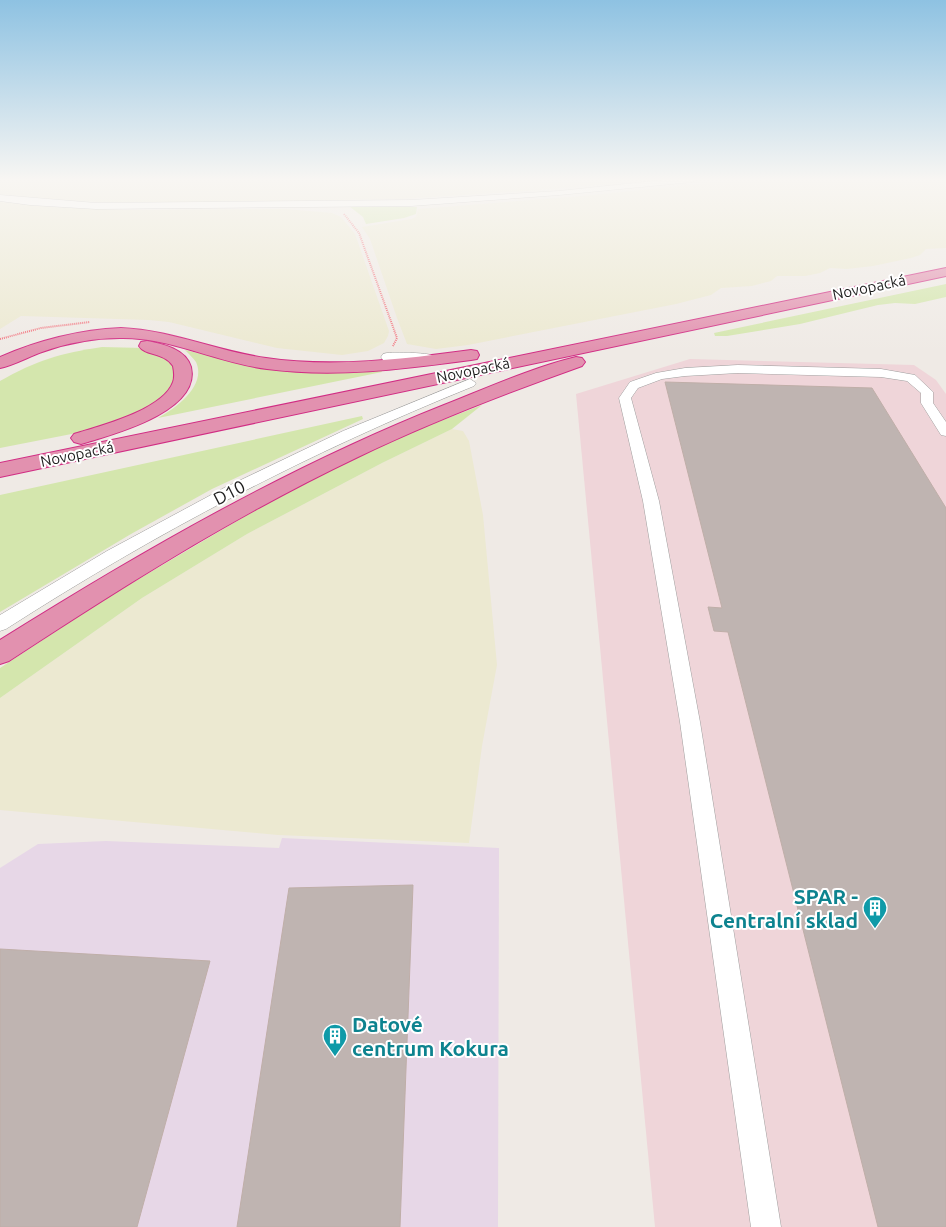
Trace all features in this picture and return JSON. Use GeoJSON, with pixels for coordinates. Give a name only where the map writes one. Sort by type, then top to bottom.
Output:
{"type":"FeatureCollection","features":[{"type":"Feature","properties":{"kind":"highway","name":"Novopacká"},"geometry":{"type":"LineString","coordinates":[[0,457],[946,262]]}},
{"type":"Feature","properties":{"kind":"highway","name":"Novopacká"},"geometry":{"type":"LineString","coordinates":[[0,470],[946,272]]}},
{"type":"Feature","properties":{"kind":"highway"},"geometry":{"type":"LineString","coordinates":[[0,653],[60,614],[178,543],[302,475],[390,433],[528,378],[722,318]]}},
{"type":"Feature","properties":{"kind":"highway"},"geometry":{"type":"LineString","coordinates":[[0,363],[28,351],[62,341],[94,335],[127,333],[159,336],[234,358],[288,366],[340,367],[437,360],[526,349]]}},
{"type":"Feature","properties":{"kind":"highway"},"geometry":{"type":"LineString","coordinates":[[0,377],[52,355],[78,348],[108,344],[153,347],[167,352],[180,363],[184,372],[182,382],[172,397],[159,407],[122,425],[52,446]]}},
{"type":"Feature","properties":{"kind":"street"},"geometry":{"type":"LineString","coordinates":[[388,353],[437,360]]}},
{"type":"Feature","properties":{"kind":"street"},"geometry":{"type":"LineString","coordinates":[[766,1227],[688,712],[650,501],[625,398],[634,386],[660,376],[685,372],[738,369],[881,374],[911,378],[927,392],[927,404],[946,432]]}},
{"type":"Feature","properties":{"kind":"street","name":"D10"},"geometry":{"type":"LineString","coordinates":[[0,624],[129,545],[262,475],[355,430],[470,383]]}},
{"type":"Feature","properties":{"kind":"path"},"geometry":{"type":"LineString","coordinates":[[361,237],[397,338],[395,345],[388,353]]}},
{"type":"Feature","properties":{"kind":"path"},"geometry":{"type":"LineString","coordinates":[[0,339],[66,323],[95,322]]}},
{"type":"Feature","properties":{"kind":"shaded area"},"geometry":{"type":"Polygon","coordinates":[[[0,237],[356,237],[389,331],[384,343],[368,351],[342,355],[277,348],[169,322],[149,320],[21,316],[0,329],[0,237]]]}},
{"type":"Feature","properties":{"kind":"shaded area"},"geometry":{"type":"Polygon","coordinates":[[[369,237],[946,237],[946,248],[926,249],[920,255],[911,258],[873,266],[847,269],[830,268],[820,273],[805,276],[777,276],[771,281],[752,286],[721,288],[711,295],[676,304],[468,345],[436,349],[407,344],[369,237]]]}},
{"type":"Feature","properties":{"kind":"shaded area"},"geometry":{"type":"Polygon","coordinates":[[[690,359],[914,365],[936,380],[946,394],[946,1227],[655,1227],[576,394],[690,359]]]}},
{"type":"Feature","properties":{"kind":"shaded area"},"geometry":{"type":"Polygon","coordinates":[[[452,429],[463,431],[469,441],[483,515],[497,665],[482,746],[469,843],[278,835],[0,810],[0,698],[142,598],[247,534],[382,463],[452,429]]]}},
{"type":"Feature","properties":{"kind":"shaded area"},"geometry":{"type":"Polygon","coordinates":[[[282,838],[499,848],[498,1227],[0,1227],[0,868],[38,844],[106,841],[279,848],[282,838]]]}},
{"type":"Feature","properties":{"kind":"green space"},"geometry":{"type":"Polygon","coordinates":[[[946,284],[946,297],[915,304],[895,303],[878,305],[800,324],[727,336],[715,336],[714,333],[946,284]]]}},
{"type":"Feature","properties":{"kind":"green space"},"geometry":{"type":"Polygon","coordinates":[[[102,347],[144,348],[170,359],[179,374],[171,389],[155,406],[92,430],[0,448],[0,381],[25,368],[49,359],[102,347]]]}},
{"type":"Feature","properties":{"kind":"green space"},"geometry":{"type":"Polygon","coordinates":[[[185,350],[258,367],[381,370],[382,372],[158,418],[180,403],[193,388],[197,380],[196,362],[185,350]]]}},
{"type":"Feature","properties":{"kind":"green space"},"geometry":{"type":"Polygon","coordinates":[[[482,405],[452,429],[382,463],[247,534],[142,598],[0,698],[0,668],[105,599],[293,488],[399,437],[482,405]]]}},
{"type":"Feature","properties":{"kind":"green space"},"geometry":{"type":"Polygon","coordinates":[[[362,416],[363,419],[212,489],[131,534],[0,612],[0,495],[362,416]]]}},
{"type":"Feature","properties":{"kind":"building","name":"SPAR - Centralní sklad"},"geometry":{"type":"Polygon","coordinates":[[[665,382],[872,388],[946,508],[946,1227],[878,1227],[728,632],[714,631],[708,607],[722,608],[665,382]]]}},
{"type":"Feature","properties":{"kind":"building","name":"Datové centrum Kokura"},"geometry":{"type":"Polygon","coordinates":[[[413,885],[400,1227],[237,1227],[289,888],[413,885]]]}},
{"type":"Feature","properties":{"kind":"building"},"geometry":{"type":"Polygon","coordinates":[[[0,949],[210,961],[137,1227],[0,1227],[0,949]]]}},
{"type":"Feature","properties":{"kind":"place","name":"SPAR - Centralní sklad"},"geometry":{"type":"Point","coordinates":[875,929]}},
{"type":"Feature","properties":{"kind":"place","name":"Datové centrum Kokura"},"geometry":{"type":"Point","coordinates":[335,1057]}}]}
